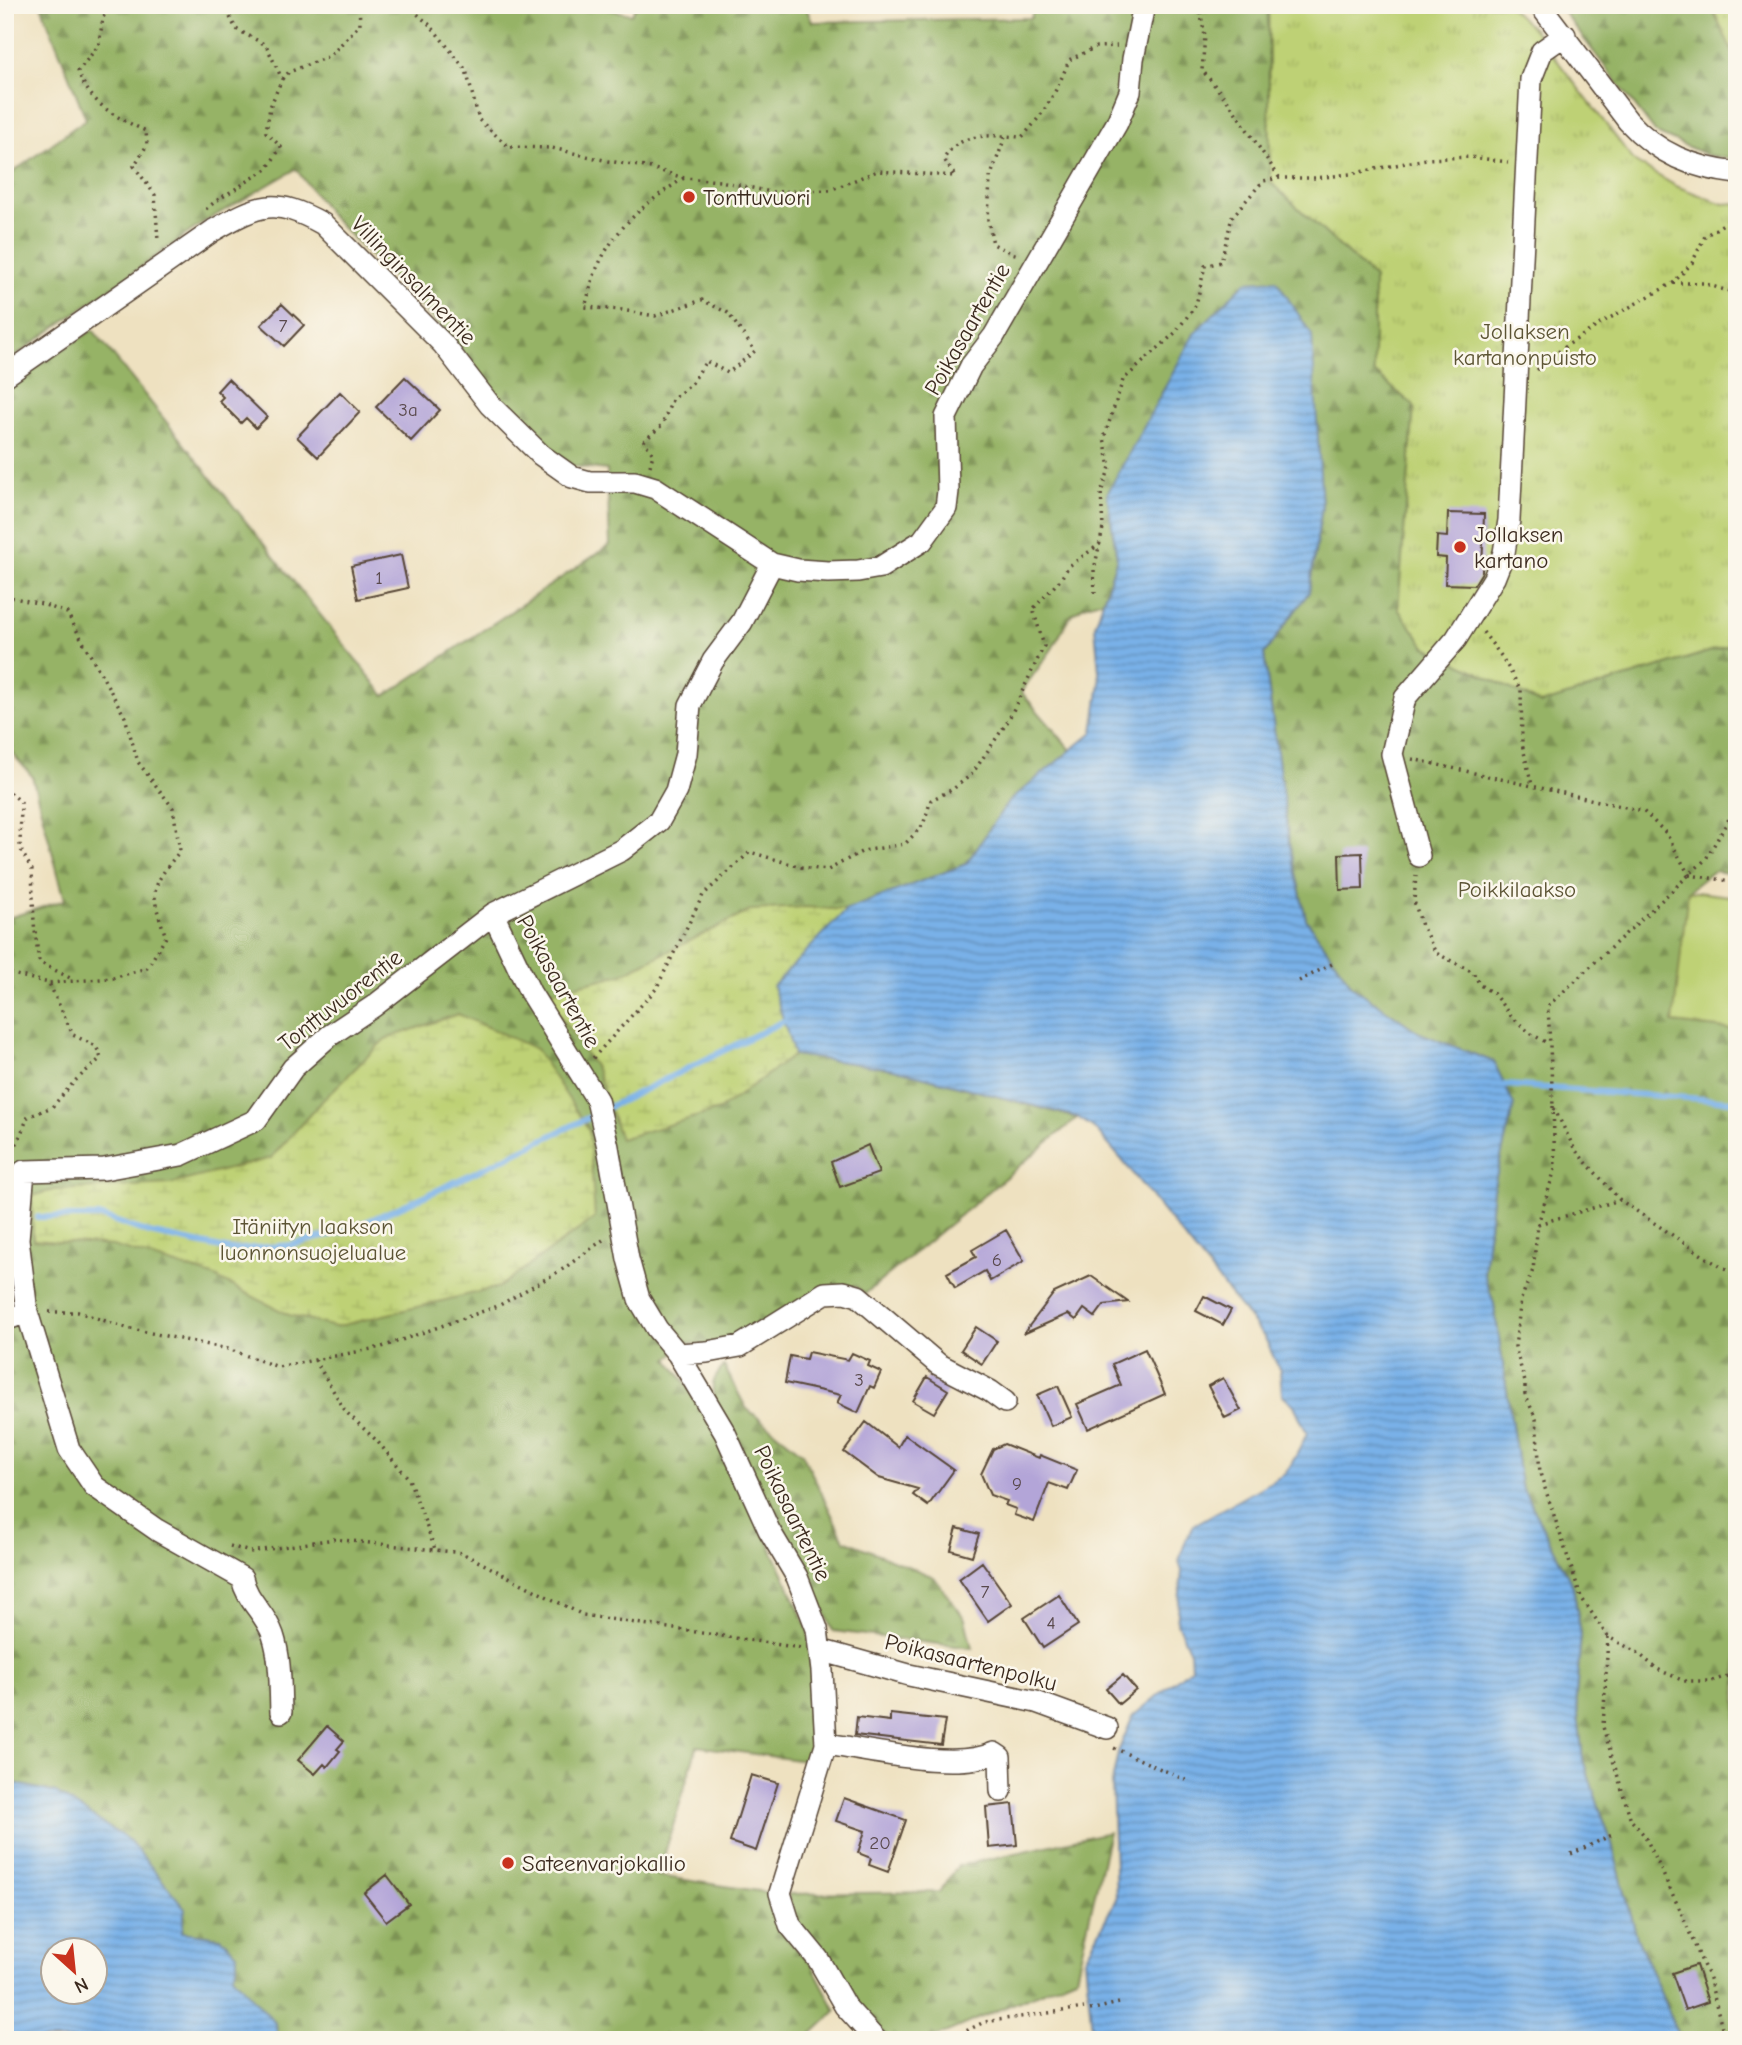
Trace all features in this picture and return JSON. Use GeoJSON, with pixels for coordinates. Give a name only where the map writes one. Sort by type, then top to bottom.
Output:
{"type":"FeatureCollection","features":[{"type":"Feature","properties":{"kind":"street","name":"Poikasaartentie"},"geometry":{"type":"LineString","coordinates":[[876,2040],[845,2006],[818,1959],[790,1925],[780,1893],[826,1744],[817,1629],[797,1577],[769,1530],[725,1433],[678,1354],[657,1329],[639,1299],[597,1100],[530,992],[493,914],[622,850],[659,821],[676,792],[686,754],[690,705],[713,660],[742,622],[772,564],[798,570],[858,571],[881,567],[922,541],[946,508],[946,417],[971,366],[994,336],[1116,122],[1130,92],[1144,5]]}},
{"type":"Feature","properties":{"kind":"street"},"geometry":{"type":"LineString","coordinates":[[1540,5],[1643,138],[1676,159],[1692,165],[1737,173]]}},
{"type":"Feature","properties":{"kind":"street"},"geometry":{"type":"LineString","coordinates":[[1419,856],[1392,754],[1405,698],[1456,639],[1494,578],[1504,553],[1509,520],[1531,79],[1542,51],[1565,35]]}},
{"type":"Feature","properties":{"kind":"street","name":"Villinginsalmentie"},"geometry":{"type":"LineString","coordinates":[[5,376],[214,230],[248,211],[274,206],[298,210],[323,224],[443,344],[490,405],[541,455],[572,477],[590,482],[635,482],[655,488],[772,564]]}},
{"type":"Feature","properties":{"kind":"street","name":"Tonttuvuorentie"},"geometry":{"type":"LineString","coordinates":[[15,1168],[104,1169],[181,1155],[256,1120],[293,1068],[330,1036],[374,1006],[493,914]]}},
{"type":"Feature","properties":{"kind":"street"},"geometry":{"type":"LineString","coordinates":[[15,1168],[18,1239],[27,1312],[69,1449],[94,1486],[158,1530],[242,1578],[245,1592],[266,1620],[273,1635],[279,1659],[281,1712]]}},
{"type":"Feature","properties":{"kind":"street"},"geometry":{"type":"LineString","coordinates":[[678,1354],[740,1346],[825,1293],[844,1292],[858,1296],[938,1364],[990,1391],[1005,1402]]}},
{"type":"Feature","properties":{"kind":"street"},"geometry":{"type":"LineString","coordinates":[[5,1320],[27,1312]]}},
{"type":"Feature","properties":{"kind":"street","name":"Poikasaartenpolku"},"geometry":{"type":"LineString","coordinates":[[820,1650],[909,1675],[1036,1702],[1111,1738]]}},
{"type":"Feature","properties":{"kind":"street"},"geometry":{"type":"LineString","coordinates":[[826,1744],[944,1761],[981,1759],[994,1753],[1000,1757],[1001,1790]]}},
{"type":"Feature","properties":{"kind":"path"},"geometry":{"type":"LineString","coordinates":[[114,5],[103,17],[99,45],[78,71],[84,89],[114,117],[146,131],[148,145],[134,166],[155,195],[158,241],[168,236]]}},
{"type":"Feature","properties":{"kind":"path"},"geometry":{"type":"LineString","coordinates":[[224,5],[236,29],[266,45],[282,79]]}},
{"type":"Feature","properties":{"kind":"path"},"geometry":{"type":"LineString","coordinates":[[198,217],[216,201],[267,169],[281,147],[266,132],[270,107],[282,79],[289,72],[330,56],[360,24],[359,5]]}},
{"type":"Feature","properties":{"kind":"path"},"geometry":{"type":"LineString","coordinates":[[407,5],[431,26],[466,70],[479,120],[509,147],[552,148],[651,168],[684,178],[720,181],[771,192],[830,190],[877,171],[955,176],[944,159],[950,147],[979,135],[1022,137],[1056,93],[1069,60],[1096,47],[1137,44]]}},
{"type":"Feature","properties":{"kind":"path"},"geometry":{"type":"LineString","coordinates":[[1199,5],[1205,36],[1202,70],[1230,104],[1280,177]]}},
{"type":"Feature","properties":{"kind":"path"},"geometry":{"type":"LineString","coordinates":[[1006,136],[990,178],[988,220],[993,244],[1011,253],[1039,258]]}},
{"type":"Feature","properties":{"kind":"path"},"geometry":{"type":"LineString","coordinates":[[1095,593],[1094,570],[1103,528],[1101,492],[1110,467],[1104,438],[1122,380],[1174,333],[1196,305],[1205,266],[1221,262],[1232,217],[1263,181],[1280,177],[1316,178],[1350,174],[1426,159],[1471,157],[1499,159],[1527,166]]}},
{"type":"Feature","properties":{"kind":"path"},"geometry":{"type":"LineString","coordinates":[[644,485],[653,454],[644,441],[662,425],[672,400],[692,383],[706,362],[728,373],[755,351],[728,313],[702,300],[655,316],[585,307],[597,267],[621,227],[648,201],[684,178]]}},
{"type":"Feature","properties":{"kind":"path"},"geometry":{"type":"LineString","coordinates":[[1516,389],[1563,348],[1673,283],[1692,263],[1705,236],[1737,212]]}},
{"type":"Feature","properties":{"kind":"path"},"geometry":{"type":"LineString","coordinates":[[1673,283],[1703,283],[1737,294]]}},
{"type":"Feature","properties":{"kind":"path"},"geometry":{"type":"LineString","coordinates":[[579,1072],[656,989],[704,895],[750,852],[801,867],[828,870],[863,852],[905,844],[923,825],[931,800],[953,789],[972,774],[1007,721],[1044,646],[1033,609],[1069,566],[1100,544]]}},
{"type":"Feature","properties":{"kind":"path"},"geometry":{"type":"LineString","coordinates":[[5,596],[67,613],[125,717],[138,762],[173,808],[180,851],[158,878],[154,903],[166,937],[147,968],[113,978],[49,983],[12,974],[5,968]]}},
{"type":"Feature","properties":{"kind":"path"},"geometry":{"type":"LineString","coordinates":[[1469,618],[1479,626],[1502,657],[1521,690],[1522,744],[1532,785]]}},
{"type":"Feature","properties":{"kind":"path"},"geometry":{"type":"LineString","coordinates":[[1392,754],[1643,811],[1666,832],[1689,875]]}},
{"type":"Feature","properties":{"kind":"path"},"geometry":{"type":"LineString","coordinates":[[5,788],[21,802],[20,848],[32,870],[34,922],[40,962],[76,981]]}},
{"type":"Feature","properties":{"kind":"path"},"geometry":{"type":"LineString","coordinates":[[1737,805],[1706,859],[1548,1006],[1555,1169],[1538,1224],[1533,1270],[1521,1299],[1515,1347],[1525,1382],[1525,1394],[1536,1419],[1540,1473],[1581,1597],[1608,1637],[1637,1652],[1657,1669],[1684,1681],[1712,1681],[1737,1673]]}},
{"type":"Feature","properties":{"kind":"path"},"geometry":{"type":"LineString","coordinates":[[1419,856],[1414,901],[1422,926],[1436,953],[1473,972],[1479,985],[1493,993],[1510,1016],[1530,1033],[1549,1044]]}},
{"type":"Feature","properties":{"kind":"path"},"geometry":{"type":"LineString","coordinates":[[1689,875],[1737,882]]}},
{"type":"Feature","properties":{"kind":"path"},"geometry":{"type":"LineString","coordinates":[[1299,981],[1336,962]]}},
{"type":"Feature","properties":{"kind":"path"},"geometry":{"type":"LineString","coordinates":[[15,1168],[28,1117],[52,1107],[76,1080],[101,1058],[96,1046],[73,1035],[49,983]]}},
{"type":"Feature","properties":{"kind":"path"},"geometry":{"type":"LineString","coordinates":[[1553,1106],[1575,1150],[1620,1200],[1708,1259],[1737,1275]]}},
{"type":"Feature","properties":{"kind":"path"},"geometry":{"type":"LineString","coordinates":[[1538,1224],[1620,1200]]}},
{"type":"Feature","properties":{"kind":"path"},"geometry":{"type":"LineString","coordinates":[[27,1312],[78,1312],[127,1328],[228,1349],[278,1367],[382,1347],[498,1306],[562,1269],[622,1227]]}},
{"type":"Feature","properties":{"kind":"path"},"geometry":{"type":"LineString","coordinates":[[316,1360],[346,1412],[377,1441],[409,1479],[435,1549]]}},
{"type":"Feature","properties":{"kind":"path"},"geometry":{"type":"LineString","coordinates":[[222,1544],[250,1552],[334,1539],[462,1553],[583,1615],[820,1650]]}},
{"type":"Feature","properties":{"kind":"path"},"geometry":{"type":"LineString","coordinates":[[1608,1637],[1603,1727],[1631,1820],[1645,1836],[1680,1910],[1710,1981],[1724,2035],[1737,2035]]}},
{"type":"Feature","properties":{"kind":"path"},"geometry":{"type":"LineString","coordinates":[[1111,1738],[1190,1783]]}},
{"type":"Feature","properties":{"kind":"path"},"geometry":{"type":"LineString","coordinates":[[1571,1854],[1612,1835]]}},
{"type":"Feature","properties":{"kind":"path"},"geometry":{"type":"LineString","coordinates":[[1090,2010],[1119,2003]]}},
{"type":"Feature","properties":{"kind":"path"},"geometry":{"type":"LineString","coordinates":[[948,2040],[984,2022],[1084,2008]]}},
{"type":"Feature","properties":{"kind":"green space"},"geometry":{"type":"Polygon","coordinates":[[[41,5],[586,5],[631,14],[638,5],[805,5],[812,22],[1031,18],[1035,5],[1268,5],[1270,182],[1374,278],[1374,372],[1414,406],[1398,609],[1426,647],[1541,704],[1737,643],[1737,874],[1713,871],[1688,891],[1674,1023],[1737,1030],[1737,2040],[1680,2040],[1637,1937],[1611,1841],[1583,1760],[1576,1696],[1581,1634],[1573,1586],[1521,1485],[1494,1304],[1484,1274],[1493,1190],[1494,1062],[1420,1033],[1353,987],[1306,919],[1289,841],[1264,654],[1309,592],[1322,506],[1317,442],[1107,494],[1117,558],[1103,600],[1084,606],[1071,615],[1052,649],[1021,692],[1071,750],[1008,802],[966,864],[846,910],[794,1055],[894,1069],[1077,1118],[865,1294],[855,1286],[738,1341],[712,1347],[687,1342],[668,1359],[706,1412],[808,1630],[818,1742],[812,1762],[697,1746],[658,1876],[771,1893],[787,1939],[811,1963],[836,2011],[805,2040],[283,2040],[277,2034],[276,2024],[233,1976],[237,1966],[220,1937],[182,1932],[56,1793],[5,1781],[5,919],[65,900],[32,776],[5,745],[5,387],[93,330],[385,696],[610,545],[607,470],[573,466],[549,448],[500,399],[449,335],[331,216],[296,169],[204,222],[5,363],[5,178],[86,119],[41,5]]]}},
{"type":"Feature","properties":{"kind":"green space","name":"Jollaksen kartano"},"geometry":{"type":"Polygon","coordinates":[[[1268,5],[1508,5],[1533,29],[1635,162],[1676,186],[1723,204],[1737,203],[1737,643],[1411,745],[1270,182],[1268,5]]]}},
{"type":"Feature","properties":{"kind":"green space"},"geometry":{"type":"Polygon","coordinates":[[[1558,5],[1711,5],[1737,62],[1737,160],[1707,155],[1656,133],[1558,5]]]}},
{"type":"Feature","properties":{"kind":"green space"},"geometry":{"type":"Polygon","coordinates":[[[1711,5],[1737,5],[1737,62],[1711,5]]]}},
{"type":"Feature","properties":{"kind":"green space"},"geometry":{"type":"Polygon","coordinates":[[[1688,891],[1737,897],[1737,1030],[1673,1023],[1688,891]]]}},
{"type":"Feature","properties":{"kind":"green space"},"geometry":{"type":"Polygon","coordinates":[[[891,893],[894,1069],[794,1055],[719,1110],[620,1139],[596,1069],[545,993],[622,974],[752,910],[805,907],[846,910],[891,893]]]}},
{"type":"Feature","properties":{"kind":"green space","name":"Itäniityn laakson luonnonsuojelualue"},"geometry":{"type":"Polygon","coordinates":[[[458,1014],[536,1049],[589,1130],[595,1218],[499,1287],[335,1327],[289,1315],[213,1276],[113,1246],[33,1240],[32,1196],[54,1190],[171,1184],[271,1158],[319,1104],[385,1039],[458,1014]]]}},
{"type":"Feature","properties":{"kind":"green space"},"geometry":{"type":"Polygon","coordinates":[[[724,1366],[746,1408],[802,1453],[844,1540],[934,1577],[965,1619],[972,1648],[833,1631],[809,1576],[771,1511],[714,1397],[714,1380],[724,1366]]]}},
{"type":"Feature","properties":{"kind":"green space"},"geometry":{"type":"Polygon","coordinates":[[[1109,1832],[1076,1977],[928,2040],[891,2040],[849,1998],[796,1924],[788,1894],[939,1892],[958,1866],[1109,1832]]]}},
{"type":"Feature","properties":{"kind":"water"},"geometry":{"type":"Polygon","coordinates":[[[1276,280],[1312,335],[1322,506],[1309,592],[1264,654],[1289,841],[1306,919],[1353,987],[1420,1033],[1494,1062],[1514,1105],[1493,1190],[1484,1274],[1494,1304],[1521,1485],[1573,1586],[1581,1634],[1576,1696],[1583,1760],[1611,1841],[1637,1937],[1680,2040],[1093,2040],[1085,1959],[1116,1899],[1112,1783],[1118,1752],[1133,1716],[1191,1668],[1190,1651],[1177,1623],[1182,1571],[1179,1562],[1186,1539],[1194,1525],[1285,1474],[1307,1433],[1294,1405],[1282,1394],[1280,1371],[1265,1338],[1094,1128],[1077,1117],[894,1069],[794,1055],[773,986],[846,910],[966,864],[1008,802],[1093,732],[1100,683],[1095,626],[1117,558],[1107,494],[1195,332],[1246,282],[1276,280]]]}},
{"type":"Feature","properties":{"kind":"water"},"geometry":{"type":"Polygon","coordinates":[[[5,1781],[56,1793],[130,1841],[185,1908],[182,1932],[220,1937],[237,1953],[237,1966],[233,1976],[276,2024],[277,2034],[283,2040],[5,2040],[5,1781]]]}},
{"type":"Feature","properties":{"kind":"building"},"geometry":{"type":"Polygon","coordinates":[[[282,304],[304,325],[284,346],[261,325],[282,304]]]}},
{"type":"Feature","properties":{"kind":"building"},"geometry":{"type":"Polygon","coordinates":[[[405,377],[440,410],[411,441],[376,407],[405,377]]]}},
{"type":"Feature","properties":{"kind":"building"},"geometry":{"type":"Polygon","coordinates":[[[228,379],[267,417],[256,428],[246,418],[241,423],[219,401],[223,397],[217,391],[228,379]]]}},
{"type":"Feature","properties":{"kind":"building"},"geometry":{"type":"Polygon","coordinates":[[[340,392],[360,412],[318,457],[297,437],[340,392]]]}},
{"type":"Feature","properties":{"kind":"building","name":"Jollaksen kartano"},"geometry":{"type":"Polygon","coordinates":[[[1448,513],[1484,514],[1482,572],[1474,585],[1445,584],[1446,558],[1436,557],[1437,536],[1447,537],[1448,513]]]}},
{"type":"Feature","properties":{"kind":"building"},"geometry":{"type":"Polygon","coordinates":[[[401,555],[408,588],[358,599],[351,566],[401,555]]]}},
{"type":"Feature","properties":{"kind":"building"},"geometry":{"type":"Polygon","coordinates":[[[1362,853],[1363,889],[1340,890],[1339,854],[1362,853]]]}},
{"type":"Feature","properties":{"kind":"building"},"geometry":{"type":"Polygon","coordinates":[[[868,1145],[879,1173],[840,1187],[831,1162],[868,1145]]]}},
{"type":"Feature","properties":{"kind":"building"},"geometry":{"type":"Polygon","coordinates":[[[1006,1230],[1024,1261],[990,1281],[985,1271],[955,1288],[947,1273],[976,1257],[972,1250],[1006,1230]]]}},
{"type":"Feature","properties":{"kind":"building"},"geometry":{"type":"Polygon","coordinates":[[[1091,1276],[1128,1302],[1104,1305],[1095,1317],[1084,1309],[1076,1320],[1068,1314],[1023,1334],[1054,1293],[1091,1276]]]}},
{"type":"Feature","properties":{"kind":"building"},"geometry":{"type":"Polygon","coordinates":[[[1204,1296],[1231,1310],[1223,1325],[1196,1311],[1204,1296]]]}},
{"type":"Feature","properties":{"kind":"building"},"geometry":{"type":"Polygon","coordinates":[[[976,1327],[997,1341],[982,1364],[961,1350],[976,1327]]]}},
{"type":"Feature","properties":{"kind":"building"},"geometry":{"type":"Polygon","coordinates":[[[1145,1349],[1165,1394],[1088,1429],[1077,1404],[1121,1385],[1112,1364],[1145,1349]]]}},
{"type":"Feature","properties":{"kind":"building"},"geometry":{"type":"Polygon","coordinates":[[[808,1352],[848,1360],[852,1353],[870,1361],[868,1366],[881,1372],[874,1388],[870,1386],[858,1413],[837,1403],[841,1395],[785,1383],[790,1356],[806,1359],[808,1352]]]}},
{"type":"Feature","properties":{"kind":"building"},"geometry":{"type":"Polygon","coordinates":[[[927,1377],[948,1390],[934,1413],[913,1401],[927,1377]]]}},
{"type":"Feature","properties":{"kind":"building"},"geometry":{"type":"Polygon","coordinates":[[[1223,1378],[1241,1410],[1225,1418],[1208,1386],[1223,1378]]]}},
{"type":"Feature","properties":{"kind":"building"},"geometry":{"type":"Polygon","coordinates":[[[1058,1386],[1072,1417],[1051,1426],[1037,1395],[1058,1386]]]}},
{"type":"Feature","properties":{"kind":"building"},"geometry":{"type":"Polygon","coordinates":[[[866,1422],[898,1447],[905,1435],[954,1470],[928,1506],[913,1495],[918,1489],[879,1478],[844,1452],[866,1422]]]}},
{"type":"Feature","properties":{"kind":"building"},"geometry":{"type":"Polygon","coordinates":[[[1004,1444],[1077,1470],[1068,1490],[1049,1483],[1034,1522],[1014,1515],[1016,1509],[1005,1505],[1007,1501],[990,1495],[981,1474],[993,1449],[1004,1444]]]}},
{"type":"Feature","properties":{"kind":"building"},"geometry":{"type":"Polygon","coordinates":[[[957,1528],[979,1534],[972,1556],[951,1550],[957,1528]]]}},
{"type":"Feature","properties":{"kind":"building"},"geometry":{"type":"Polygon","coordinates":[[[982,1562],[1012,1604],[988,1621],[959,1579],[982,1562]]]}},
{"type":"Feature","properties":{"kind":"building"},"geometry":{"type":"Polygon","coordinates":[[[1059,1595],[1078,1625],[1043,1648],[1024,1618],[1059,1595]]]}},
{"type":"Feature","properties":{"kind":"building"},"geometry":{"type":"Polygon","coordinates":[[[1123,1675],[1136,1690],[1119,1704],[1106,1689],[1123,1675]]]}},
{"type":"Feature","properties":{"kind":"building"},"geometry":{"type":"Polygon","coordinates":[[[890,1714],[945,1720],[941,1745],[855,1735],[857,1717],[890,1721],[890,1714]]]}},
{"type":"Feature","properties":{"kind":"building"},"geometry":{"type":"Polygon","coordinates":[[[327,1726],[344,1741],[337,1749],[340,1751],[327,1767],[324,1764],[315,1774],[298,1760],[327,1726]]]}},
{"type":"Feature","properties":{"kind":"building"},"geometry":{"type":"Polygon","coordinates":[[[751,1775],[778,1783],[756,1851],[730,1842],[751,1775]]]}},
{"type":"Feature","properties":{"kind":"building"},"geometry":{"type":"Polygon","coordinates":[[[844,1798],[906,1820],[888,1872],[869,1865],[871,1858],[858,1853],[865,1831],[836,1821],[844,1798]]]}},
{"type":"Feature","properties":{"kind":"building"},"geometry":{"type":"Polygon","coordinates":[[[1013,1804],[1017,1845],[989,1848],[986,1807],[1013,1804]]]}},
{"type":"Feature","properties":{"kind":"building"},"geometry":{"type":"Polygon","coordinates":[[[387,1875],[409,1904],[386,1921],[364,1893],[387,1875]]]}},
{"type":"Feature","properties":{"kind":"building"},"geometry":{"type":"Polygon","coordinates":[[[1696,1965],[1708,2002],[1685,2010],[1672,1973],[1696,1965]]]}},
{"type":"Feature","properties":{"kind":"waterway"},"geometry":{"type":"LineString","coordinates":[[609,1107],[784,1021]]}},
{"type":"Feature","properties":{"kind":"waterway"},"geometry":{"type":"LineString","coordinates":[[1505,1085],[1731,1101]]}},
{"type":"Feature","properties":{"kind":"waterway"},"geometry":{"type":"LineString","coordinates":[[38,1217],[103,1217],[149,1233],[231,1250],[291,1245],[346,1231],[590,1117]]}},
{"type":"Feature","properties":{"kind":"place","name":"Tonttuvuori"},"geometry":{"type":"Point","coordinates":[689,197]}},
{"type":"Feature","properties":{"kind":"place","name":"Jollaksen kartano"},"geometry":{"type":"Point","coordinates":[1460,547]}},
{"type":"Feature","properties":{"kind":"place","name":"Sateenvarjokallio"},"geometry":{"type":"Point","coordinates":[508,1863]}},
{"type":"Feature","properties":{"kind":"park label","name":"Jollaksen kartanonpuisto"},"geometry":{"type":"Point","coordinates":[1525,344]}},
{"type":"Feature","properties":{"kind":"park label","name":"Poikkilaakso"},"geometry":{"type":"Point","coordinates":[1517,889]}}]}
